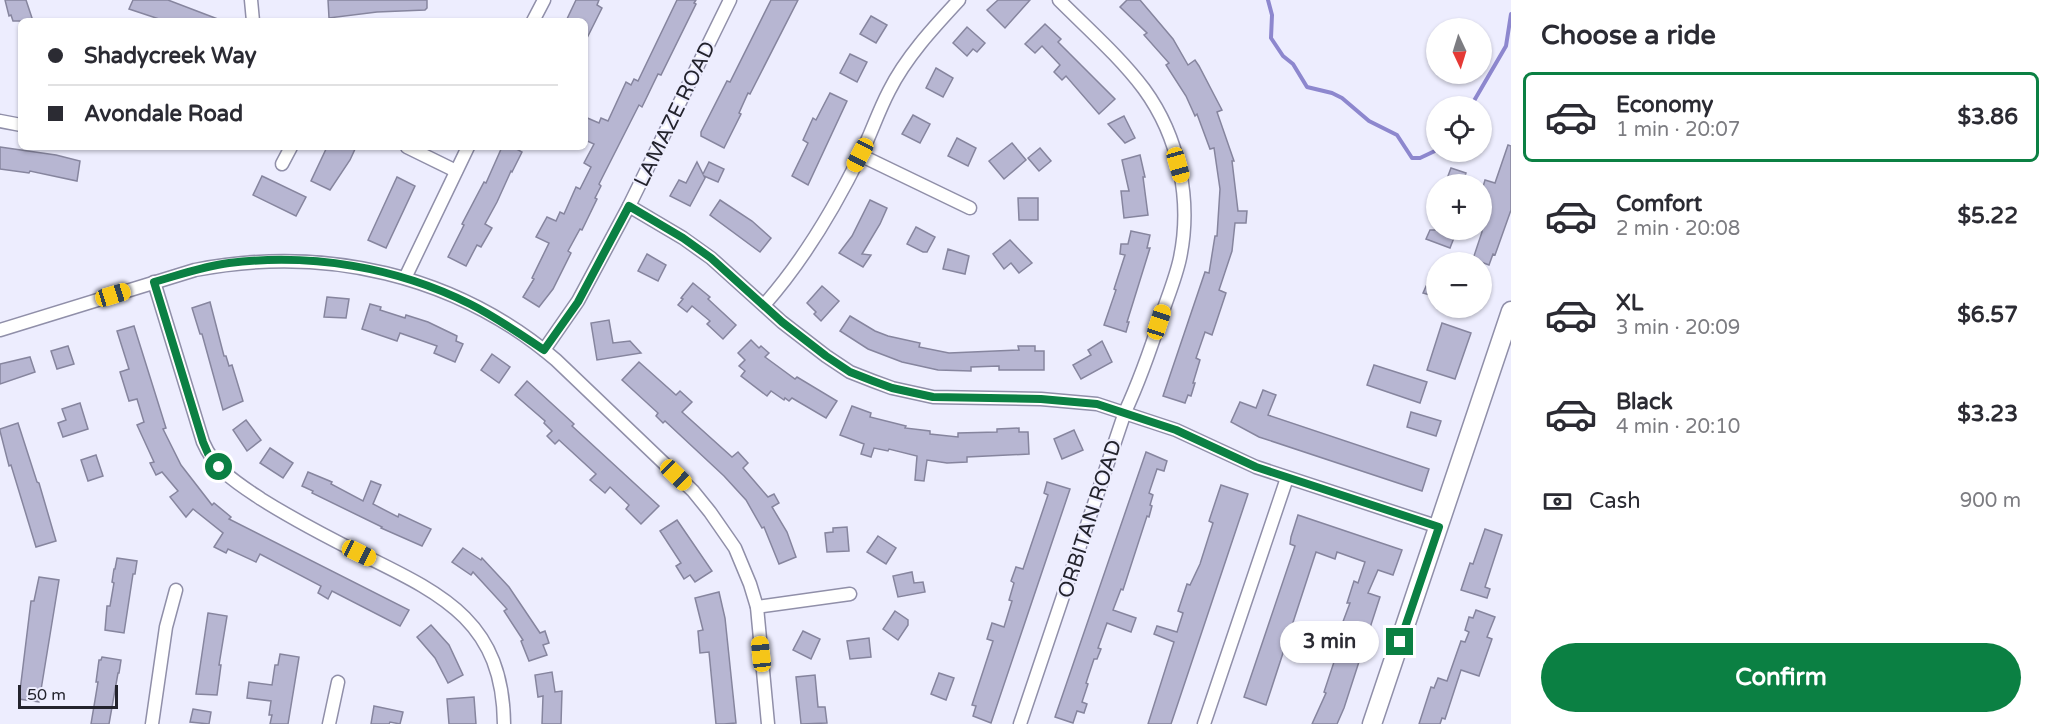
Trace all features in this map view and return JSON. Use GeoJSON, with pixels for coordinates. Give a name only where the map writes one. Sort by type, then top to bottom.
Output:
{"type":"FeatureCollection","features":[{"type":"Feature","properties":{"kind":"street"},"geometry":{"type":"LineString","coordinates":[[251,0],[253,18]]}},
{"type":"Feature","properties":{"kind":"street"},"geometry":{"type":"LineString","coordinates":[[535,18],[544,0]]}},
{"type":"Feature","properties":{"kind":"street","name":"LAMAZE ROAD"},"geometry":{"type":"LineString","coordinates":[[544,350],[578,302],[629,206],[730,0]]}},
{"type":"Feature","properties":{"kind":"street"},"geometry":{"type":"LineString","coordinates":[[764,305],[812,244],[860,155],[889,91],[901,72],[924,39],[958,0]]}},
{"type":"Feature","properties":{"kind":"street","name":"ORBITAN ROAD"},"geometry":{"type":"LineString","coordinates":[[1020,724],[1125,412],[1142,377],[1179,260],[1184,213],[1183,180],[1166,130],[1144,89],[1059,0]]}},
{"type":"Feature","properties":{"kind":"street"},"geometry":{"type":"LineString","coordinates":[[0,121],[18,124]]}},
{"type":"Feature","properties":{"kind":"street"},"geometry":{"type":"LineString","coordinates":[[282,164],[289,150]]}},
{"type":"Feature","properties":{"kind":"street"},"geometry":{"type":"LineString","coordinates":[[413,150],[456,171]]}},
{"type":"Feature","properties":{"kind":"street"},"geometry":{"type":"LineString","coordinates":[[405,278],[466,150]]}},
{"type":"Feature","properties":{"kind":"street"},"geometry":{"type":"LineString","coordinates":[[860,155],[970,208]]}},
{"type":"Feature","properties":{"kind":"street"},"geometry":{"type":"LineString","coordinates":[[629,206],[683,238],[711,258],[800,336],[850,372],[892,388],[947,398],[1041,399],[1097,404],[1176,430],[1235,458],[1287,478],[1439,527]]}},
{"type":"Feature","properties":{"kind":"street"},"geometry":{"type":"LineString","coordinates":[[0,330],[195,270],[228,263],[282,260],[345,264],[405,278],[440,290],[472,305],[544,350],[705,505],[735,548],[757,607],[768,724]]}},
{"type":"Feature","properties":{"kind":"street"},"geometry":{"type":"LineString","coordinates":[[154,282],[209,456],[228,478],[270,505],[320,534],[418,582],[458,609],[491,656],[503,702],[504,724]]}},
{"type":"Feature","properties":{"kind":"street"},"geometry":{"type":"LineString","coordinates":[[1372,724],[1511,311]]}},
{"type":"Feature","properties":{"kind":"street"},"geometry":{"type":"LineString","coordinates":[[1203,724],[1287,478]]}},
{"type":"Feature","properties":{"kind":"street"},"geometry":{"type":"LineString","coordinates":[[152,724],[166,627],[176,590]]}},
{"type":"Feature","properties":{"kind":"street"},"geometry":{"type":"LineString","coordinates":[[757,607],[850,594]]}},
{"type":"Feature","properties":{"kind":"street"},"geometry":{"type":"LineString","coordinates":[[329,724],[338,682]]}},
{"type":"Feature","properties":{"kind":"building"},"geometry":{"type":"Polygon","coordinates":[[[5,0],[26,0],[32,18],[18,18],[18,21],[13,21],[11,15],[9,16],[5,0]]]}},
{"type":"Feature","properties":{"kind":"building"},"geometry":{"type":"Polygon","coordinates":[[[133,0],[168,0],[215,18],[156,18],[129,9],[133,0]]]}},
{"type":"Feature","properties":{"kind":"building"},"geometry":{"type":"Polygon","coordinates":[[[328,0],[427,0],[427,8],[329,18],[328,0]]]}},
{"type":"Feature","properties":{"kind":"building"},"geometry":{"type":"Polygon","coordinates":[[[576,0],[599,0],[597,5],[602,8],[588,36],[588,18],[567,18],[576,0]]]}},
{"type":"Feature","properties":{"kind":"building"},"geometry":{"type":"Polygon","coordinates":[[[677,0],[696,0],[661,75],[658,74],[642,107],[639,105],[599,184],[601,186],[595,198],[597,199],[582,230],[580,229],[568,251],[571,253],[553,289],[539,307],[523,297],[534,279],[532,278],[549,243],[536,237],[547,217],[556,221],[560,212],[564,214],[576,187],[580,189],[591,167],[584,163],[594,144],[588,141],[588,118],[599,123],[601,118],[608,121],[626,82],[631,85],[634,79],[638,81],[677,0]]]}},
{"type":"Feature","properties":{"kind":"building"},"geometry":{"type":"Polygon","coordinates":[[[771,0],[798,0],[750,94],[748,93],[739,113],[741,114],[724,148],[701,136],[701,132],[727,81],[730,82],[771,0]]]}},
{"type":"Feature","properties":{"kind":"building"},"geometry":{"type":"Polygon","coordinates":[[[998,0],[1030,0],[1005,28],[987,10],[998,0]]]}},
{"type":"Feature","properties":{"kind":"building"},"geometry":{"type":"Polygon","coordinates":[[[1127,0],[1140,0],[1173,39],[1188,65],[1195,60],[1199,66],[1222,110],[1217,112],[1234,161],[1232,161],[1238,211],[1247,211],[1246,223],[1235,223],[1232,251],[1219,290],[1226,293],[1212,335],[1205,332],[1196,358],[1200,360],[1193,383],[1195,383],[1191,396],[1188,395],[1185,403],[1163,396],[1205,272],[1209,273],[1215,236],[1217,236],[1220,189],[1214,148],[1210,149],[1197,114],[1195,116],[1186,96],[1166,65],[1169,63],[1144,35],[1147,33],[1120,7],[1127,0]]]}},
{"type":"Feature","properties":{"kind":"building"},"geometry":{"type":"Polygon","coordinates":[[[871,16],[887,25],[876,43],[860,34],[871,16]]]}},
{"type":"Feature","properties":{"kind":"building"},"geometry":{"type":"Polygon","coordinates":[[[1045,24],[1061,39],[1058,42],[1115,99],[1099,114],[1066,76],[1062,80],[1054,72],[1060,65],[1042,46],[1035,53],[1025,44],[1045,24]]]}},
{"type":"Feature","properties":{"kind":"building"},"geometry":{"type":"Polygon","coordinates":[[[967,27],[985,43],[977,52],[973,49],[967,56],[953,43],[967,27]]]}},
{"type":"Feature","properties":{"kind":"building"},"geometry":{"type":"Polygon","coordinates":[[[850,54],[867,62],[857,82],[840,73],[850,54]]]}},
{"type":"Feature","properties":{"kind":"building"},"geometry":{"type":"Polygon","coordinates":[[[936,68],[953,78],[943,97],[926,88],[936,68]]]}},
{"type":"Feature","properties":{"kind":"building"},"geometry":{"type":"Polygon","coordinates":[[[830,93],[847,101],[808,185],[792,176],[808,143],[803,140],[813,118],[816,120],[830,93]]]}},
{"type":"Feature","properties":{"kind":"building"},"geometry":{"type":"Polygon","coordinates":[[[913,115],[930,124],[920,143],[902,134],[913,115]]]}},
{"type":"Feature","properties":{"kind":"building"},"geometry":{"type":"Polygon","coordinates":[[[1124,116],[1135,138],[1125,143],[1108,124],[1124,116]]]}},
{"type":"Feature","properties":{"kind":"building"},"geometry":{"type":"Polygon","coordinates":[[[957,138],[976,148],[968,166],[948,156],[957,138]]]}},
{"type":"Feature","properties":{"kind":"building"},"geometry":{"type":"Polygon","coordinates":[[[1012,143],[1026,160],[1004,179],[989,161],[1012,143]]]}},
{"type":"Feature","properties":{"kind":"building"},"geometry":{"type":"Polygon","coordinates":[[[1508,145],[1511,146],[1511,210],[1495,255],[1493,254],[1492,257],[1492,252],[1475,252],[1479,240],[1492,240],[1492,182],[1495,183],[1508,145]]]}},
{"type":"Feature","properties":{"kind":"building"},"geometry":{"type":"Polygon","coordinates":[[[0,147],[80,161],[77,181],[30,171],[29,173],[0,169],[0,147]]]}},
{"type":"Feature","properties":{"kind":"building"},"geometry":{"type":"Polygon","coordinates":[[[1040,148],[1051,161],[1039,171],[1028,158],[1040,148]]]}},
{"type":"Feature","properties":{"kind":"building"},"geometry":{"type":"Polygon","coordinates":[[[326,150],[355,150],[330,190],[311,181],[326,150]]]}},
{"type":"Feature","properties":{"kind":"building"},"geometry":{"type":"Polygon","coordinates":[[[501,150],[522,152],[485,224],[492,228],[481,247],[477,245],[466,266],[448,257],[464,225],[462,224],[484,182],[486,183],[501,150]]]}},
{"type":"Feature","properties":{"kind":"building"},"geometry":{"type":"Polygon","coordinates":[[[1140,155],[1145,177],[1143,177],[1148,215],[1124,218],[1121,191],[1129,191],[1122,160],[1140,155]]]}},
{"type":"Feature","properties":{"kind":"building"},"geometry":{"type":"Polygon","coordinates":[[[697,162],[703,174],[709,162],[724,169],[718,182],[704,176],[690,206],[670,196],[679,180],[686,183],[697,162]]]}},
{"type":"Feature","properties":{"kind":"building"},"geometry":{"type":"Polygon","coordinates":[[[1451,168],[1466,173],[1466,174],[1449,174],[1451,168]]]}},
{"type":"Feature","properties":{"kind":"building"},"geometry":{"type":"Polygon","coordinates":[[[262,176],[306,197],[296,216],[253,195],[262,176]]]}},
{"type":"Feature","properties":{"kind":"building"},"geometry":{"type":"Polygon","coordinates":[[[397,177],[415,186],[386,248],[368,240],[397,177]]]}},
{"type":"Feature","properties":{"kind":"building"},"geometry":{"type":"Polygon","coordinates":[[[1018,198],[1038,198],[1038,220],[1019,220],[1018,198]]]}},
{"type":"Feature","properties":{"kind":"building"},"geometry":{"type":"Polygon","coordinates":[[[720,200],[752,221],[771,238],[760,252],[710,215],[720,200]]]}},
{"type":"Feature","properties":{"kind":"building"},"geometry":{"type":"Polygon","coordinates":[[[870,200],[887,208],[862,254],[871,255],[863,267],[839,253],[852,236],[870,200]]]}},
{"type":"Feature","properties":{"kind":"building"},"geometry":{"type":"Polygon","coordinates":[[[916,227],[935,237],[927,252],[907,244],[916,227]]]}},
{"type":"Feature","properties":{"kind":"building"},"geometry":{"type":"Polygon","coordinates":[[[1131,231],[1150,235],[1147,248],[1150,248],[1126,332],[1104,325],[1125,255],[1120,254],[1121,244],[1128,244],[1131,231]]]}},
{"type":"Feature","properties":{"kind":"building"},"geometry":{"type":"Polygon","coordinates":[[[1010,240],[1032,263],[1019,273],[1011,263],[1004,269],[993,254],[1010,240]]]}},
{"type":"Feature","properties":{"kind":"building"},"geometry":{"type":"Polygon","coordinates":[[[1429,240],[1453,240],[1450,248],[1429,240]]]}},
{"type":"Feature","properties":{"kind":"building"},"geometry":{"type":"Polygon","coordinates":[[[948,249],[969,256],[965,274],[943,269],[948,249]]]}},
{"type":"Feature","properties":{"kind":"building"},"geometry":{"type":"Polygon","coordinates":[[[647,254],[666,265],[658,281],[638,271],[647,254]]]}},
{"type":"Feature","properties":{"kind":"building"},"geometry":{"type":"Polygon","coordinates":[[[693,283],[710,297],[708,299],[736,325],[723,339],[707,324],[710,321],[692,306],[687,312],[678,305],[693,283]]]}},
{"type":"Feature","properties":{"kind":"building"},"geometry":{"type":"Polygon","coordinates":[[[822,286],[839,301],[821,321],[807,303],[822,286]]]}},
{"type":"Feature","properties":{"kind":"building"},"geometry":{"type":"Polygon","coordinates":[[[327,297],[349,299],[346,318],[324,317],[327,297]]]}},
{"type":"Feature","properties":{"kind":"building"},"geometry":{"type":"Polygon","coordinates":[[[210,302],[224,356],[229,366],[232,365],[243,401],[223,410],[202,334],[200,334],[192,308],[210,302]]]}},
{"type":"Feature","properties":{"kind":"building"},"geometry":{"type":"Polygon","coordinates":[[[370,304],[381,307],[380,310],[405,318],[406,315],[428,322],[457,336],[456,341],[463,344],[455,362],[434,353],[437,346],[400,333],[397,341],[362,329],[370,304]]]}},
{"type":"Feature","properties":{"kind":"building"},"geometry":{"type":"Polygon","coordinates":[[[850,316],[888,336],[920,343],[919,347],[949,353],[1019,350],[1018,346],[1035,346],[1035,351],[1044,351],[1044,370],[999,370],[999,366],[971,367],[971,371],[938,370],[902,362],[868,349],[840,331],[850,316]]]}},
{"type":"Feature","properties":{"kind":"building"},"geometry":{"type":"Polygon","coordinates":[[[609,320],[613,343],[630,341],[641,353],[597,360],[591,323],[609,320]]]}},
{"type":"Feature","properties":{"kind":"building"},"geometry":{"type":"Polygon","coordinates":[[[1442,323],[1471,333],[1455,379],[1427,370],[1442,323]]]}},
{"type":"Feature","properties":{"kind":"building"},"geometry":{"type":"Polygon","coordinates":[[[134,326],[166,428],[163,429],[181,465],[212,505],[214,503],[231,517],[229,519],[409,610],[400,626],[332,591],[328,599],[318,593],[321,586],[260,554],[256,562],[228,549],[226,553],[214,547],[223,533],[193,509],[186,517],[170,497],[178,491],[162,472],[156,475],[150,463],[154,462],[137,425],[144,422],[137,399],[129,401],[120,372],[129,369],[117,331],[134,326]]]}},
{"type":"Feature","properties":{"kind":"building"},"geometry":{"type":"Polygon","coordinates":[[[751,340],[759,348],[761,346],[769,353],[765,357],[795,379],[797,377],[837,401],[826,418],[792,398],[789,401],[785,398],[784,400],[771,391],[767,396],[741,376],[745,371],[739,366],[745,360],[738,353],[751,340]]]}},
{"type":"Feature","properties":{"kind":"building"},"geometry":{"type":"Polygon","coordinates":[[[1102,341],[1112,362],[1081,379],[1073,365],[1091,355],[1088,350],[1102,341]]]}},
{"type":"Feature","properties":{"kind":"building"},"geometry":{"type":"Polygon","coordinates":[[[68,346],[74,364],[57,369],[51,351],[68,346]]]}},
{"type":"Feature","properties":{"kind":"building"},"geometry":{"type":"Polygon","coordinates":[[[492,354],[510,367],[499,383],[481,370],[492,354]]]}},
{"type":"Feature","properties":{"kind":"building"},"geometry":{"type":"Polygon","coordinates":[[[30,357],[35,372],[0,384],[0,364],[30,357]]]}},
{"type":"Feature","properties":{"kind":"building"},"geometry":{"type":"Polygon","coordinates":[[[639,362],[676,395],[680,391],[692,402],[682,412],[732,457],[738,452],[748,463],[743,468],[768,497],[774,494],[779,503],[772,507],[787,532],[796,557],[779,564],[764,527],[762,528],[746,500],[724,476],[665,421],[663,423],[656,416],[658,413],[622,380],[639,362]]]}},
{"type":"Feature","properties":{"kind":"building"},"geometry":{"type":"Polygon","coordinates":[[[1374,365],[1427,382],[1420,403],[1367,385],[1374,365]]]}},
{"type":"Feature","properties":{"kind":"building"},"geometry":{"type":"Polygon","coordinates":[[[527,381],[659,506],[641,524],[626,509],[629,505],[610,487],[605,493],[590,480],[596,474],[559,440],[555,444],[547,436],[552,431],[544,423],[545,421],[515,395],[527,381]]]}},
{"type":"Feature","properties":{"kind":"building"},"geometry":{"type":"Polygon","coordinates":[[[1263,390],[1276,395],[1268,415],[1429,469],[1422,491],[1259,437],[1231,422],[1240,402],[1256,408],[1263,390]]]}},
{"type":"Feature","properties":{"kind":"building"},"geometry":{"type":"Polygon","coordinates":[[[80,403],[88,429],[63,437],[58,423],[66,420],[62,409],[80,403]]]}},
{"type":"Feature","properties":{"kind":"building"},"geometry":{"type":"Polygon","coordinates":[[[852,406],[871,413],[870,417],[906,426],[905,428],[930,431],[930,434],[958,437],[958,433],[997,432],[997,429],[1019,428],[1019,432],[1028,432],[1029,454],[967,457],[967,462],[947,463],[927,460],[924,481],[915,480],[917,456],[874,448],[871,457],[861,454],[864,444],[840,435],[852,406]]]}},
{"type":"Feature","properties":{"kind":"building"},"geometry":{"type":"Polygon","coordinates":[[[1411,412],[1441,421],[1436,436],[1407,427],[1411,412]]]}},
{"type":"Feature","properties":{"kind":"building"},"geometry":{"type":"Polygon","coordinates":[[[246,420],[261,440],[247,451],[233,430],[246,420]]]}},
{"type":"Feature","properties":{"kind":"building"},"geometry":{"type":"Polygon","coordinates":[[[18,423],[56,541],[36,547],[0,431],[0,429],[18,423]]]}},
{"type":"Feature","properties":{"kind":"building"},"geometry":{"type":"Polygon","coordinates":[[[1074,430],[1083,450],[1062,459],[1054,439],[1074,430]]]}},
{"type":"Feature","properties":{"kind":"building"},"geometry":{"type":"Polygon","coordinates":[[[270,448],[293,463],[283,478],[260,463],[270,448]]]}},
{"type":"Feature","properties":{"kind":"building"},"geometry":{"type":"Polygon","coordinates":[[[1146,452],[1167,461],[1164,471],[1157,469],[1149,493],[1153,495],[1149,517],[1147,516],[1123,590],[1121,589],[1113,610],[1136,618],[1131,632],[1107,623],[1098,648],[1101,649],[1097,659],[1094,659],[1086,683],[1088,684],[1082,702],[1087,704],[1084,713],[1077,711],[1073,723],[1055,717],[1146,452]]]}},
{"type":"Feature","properties":{"kind":"building"},"geometry":{"type":"Polygon","coordinates":[[[96,455],[103,476],[88,481],[81,460],[96,455]]]}},
{"type":"Feature","properties":{"kind":"building"},"geometry":{"type":"Polygon","coordinates":[[[308,472],[332,482],[331,484],[363,501],[371,481],[381,485],[373,504],[398,517],[399,514],[431,529],[422,546],[312,493],[313,491],[302,486],[308,472]]]}},
{"type":"Feature","properties":{"kind":"building"},"geometry":{"type":"Polygon","coordinates":[[[1047,482],[1070,489],[991,723],[973,716],[976,706],[972,705],[993,641],[987,639],[992,623],[1004,627],[1012,601],[1009,600],[1014,583],[1011,581],[1016,567],[1023,569],[1048,495],[1044,493],[1047,482]]]}},
{"type":"Feature","properties":{"kind":"building"},"geometry":{"type":"Polygon","coordinates":[[[1221,485],[1248,494],[1171,724],[1148,724],[1174,642],[1154,634],[1157,626],[1177,632],[1183,613],[1178,611],[1187,584],[1190,585],[1200,564],[1213,523],[1209,521],[1221,485]]]}},
{"type":"Feature","properties":{"kind":"building"},"geometry":{"type":"Polygon","coordinates":[[[1298,515],[1402,550],[1393,575],[1378,570],[1368,593],[1380,597],[1337,724],[1312,724],[1326,693],[1324,692],[1334,662],[1329,660],[1333,646],[1339,648],[1346,628],[1341,627],[1350,603],[1347,603],[1354,581],[1358,583],[1365,562],[1337,552],[1335,559],[1316,552],[1266,705],[1244,697],[1295,546],[1290,544],[1298,515]]]}},
{"type":"Feature","properties":{"kind":"building"},"geometry":{"type":"Polygon","coordinates":[[[677,520],[712,571],[695,582],[690,575],[684,579],[676,566],[681,563],[660,531],[677,520]]]}},
{"type":"Feature","properties":{"kind":"building"},"geometry":{"type":"Polygon","coordinates":[[[847,527],[849,551],[827,552],[825,533],[833,532],[833,528],[847,527]]]}},
{"type":"Feature","properties":{"kind":"building"},"geometry":{"type":"Polygon","coordinates":[[[1485,529],[1502,535],[1485,587],[1490,589],[1487,598],[1461,590],[1485,529]]]}},
{"type":"Feature","properties":{"kind":"building"},"geometry":{"type":"Polygon","coordinates":[[[878,536],[896,548],[886,564],[867,552],[878,536]]]}},
{"type":"Feature","properties":{"kind":"building"},"geometry":{"type":"Polygon","coordinates":[[[463,548],[481,560],[482,558],[509,587],[540,633],[545,631],[549,643],[543,645],[547,655],[529,661],[521,641],[523,640],[504,611],[507,609],[473,572],[471,575],[452,562],[463,548]]]}},
{"type":"Feature","properties":{"kind":"building"},"geometry":{"type":"Polygon","coordinates":[[[117,558],[137,561],[124,633],[105,630],[107,606],[110,606],[117,558]]]}},
{"type":"Feature","properties":{"kind":"building"},"geometry":{"type":"Polygon","coordinates":[[[912,572],[914,583],[923,582],[925,592],[898,597],[893,576],[912,572]]]}},
{"type":"Feature","properties":{"kind":"building"},"geometry":{"type":"Polygon","coordinates":[[[39,577],[59,580],[39,702],[19,699],[31,601],[34,601],[39,577]]]}},
{"type":"Feature","properties":{"kind":"building"},"geometry":{"type":"Polygon","coordinates":[[[719,592],[725,618],[736,723],[716,724],[709,652],[700,653],[698,631],[703,630],[695,598],[719,592]]]}},
{"type":"Feature","properties":{"kind":"building"},"geometry":{"type":"Polygon","coordinates":[[[1476,610],[1495,617],[1487,637],[1492,639],[1479,676],[1461,670],[1445,719],[1442,718],[1440,724],[1419,724],[1431,687],[1434,688],[1438,678],[1447,681],[1461,641],[1465,642],[1469,632],[1465,630],[1469,617],[1473,618],[1476,610]]]}},
{"type":"Feature","properties":{"kind":"building"},"geometry":{"type":"Polygon","coordinates":[[[895,611],[908,620],[908,625],[898,640],[883,629],[895,611]]]}},
{"type":"Feature","properties":{"kind":"building"},"geometry":{"type":"Polygon","coordinates":[[[208,613],[227,616],[217,695],[196,694],[208,613]]]}},
{"type":"Feature","properties":{"kind":"building"},"geometry":{"type":"Polygon","coordinates":[[[431,625],[449,645],[463,675],[448,683],[435,658],[417,637],[431,625]]]}},
{"type":"Feature","properties":{"kind":"building"},"geometry":{"type":"Polygon","coordinates":[[[803,631],[820,639],[811,659],[793,650],[803,631]]]}},
{"type":"Feature","properties":{"kind":"building"},"geometry":{"type":"Polygon","coordinates":[[[869,638],[871,657],[850,659],[847,641],[869,638]]]}},
{"type":"Feature","properties":{"kind":"building"},"geometry":{"type":"Polygon","coordinates":[[[280,654],[299,657],[288,724],[270,724],[271,701],[247,698],[249,682],[272,685],[275,665],[278,665],[280,654]]]}},
{"type":"Feature","properties":{"kind":"building"},"geometry":{"type":"Polygon","coordinates":[[[102,657],[121,660],[119,673],[109,724],[91,724],[99,660],[102,657]]]}},
{"type":"Feature","properties":{"kind":"building"},"geometry":{"type":"Polygon","coordinates":[[[552,672],[555,692],[562,691],[561,724],[542,724],[543,696],[538,697],[535,675],[552,672]]]}},
{"type":"Feature","properties":{"kind":"building"},"geometry":{"type":"Polygon","coordinates":[[[939,673],[954,678],[946,700],[931,694],[939,673]]]}},
{"type":"Feature","properties":{"kind":"building"},"geometry":{"type":"Polygon","coordinates":[[[815,675],[818,707],[825,707],[827,723],[801,724],[796,677],[815,675]]]}},
{"type":"Feature","properties":{"kind":"building"},"geometry":{"type":"Polygon","coordinates":[[[474,697],[476,724],[449,724],[447,699],[474,697]]]}},
{"type":"Feature","properties":{"kind":"building"},"geometry":{"type":"Polygon","coordinates":[[[374,706],[403,712],[400,724],[390,722],[389,724],[371,724],[374,706]]]}},
{"type":"Feature","properties":{"kind":"building"},"geometry":{"type":"Polygon","coordinates":[[[193,709],[211,712],[209,724],[190,722],[193,709]]]}},
{"type":"Feature","properties":{"kind":"waterway"},"geometry":{"type":"LineString","coordinates":[[1268,0],[1272,15],[1271,38],[1283,56],[1293,64],[1307,87],[1342,98],[1369,121],[1397,135],[1412,158],[1426,155]]}},
{"type":"Feature","properties":{"kind":"waterway"},"geometry":{"type":"LineString","coordinates":[[1477,96],[1506,46],[1511,14]]}},
{"type":"Feature","properties":{"kind":"route"},"geometry":{"type":"LineString","coordinates":[[219,467],[209,456],[203,442],[154,282],[228,263],[292,260],[345,264],[405,278],[440,290],[472,305],[544,350],[578,302],[629,206],[683,238],[711,258],[782,322],[850,372],[892,388],[933,397],[1041,399],[1097,404],[1176,430],[1256,467],[1439,527],[1400,642]]}}]}
